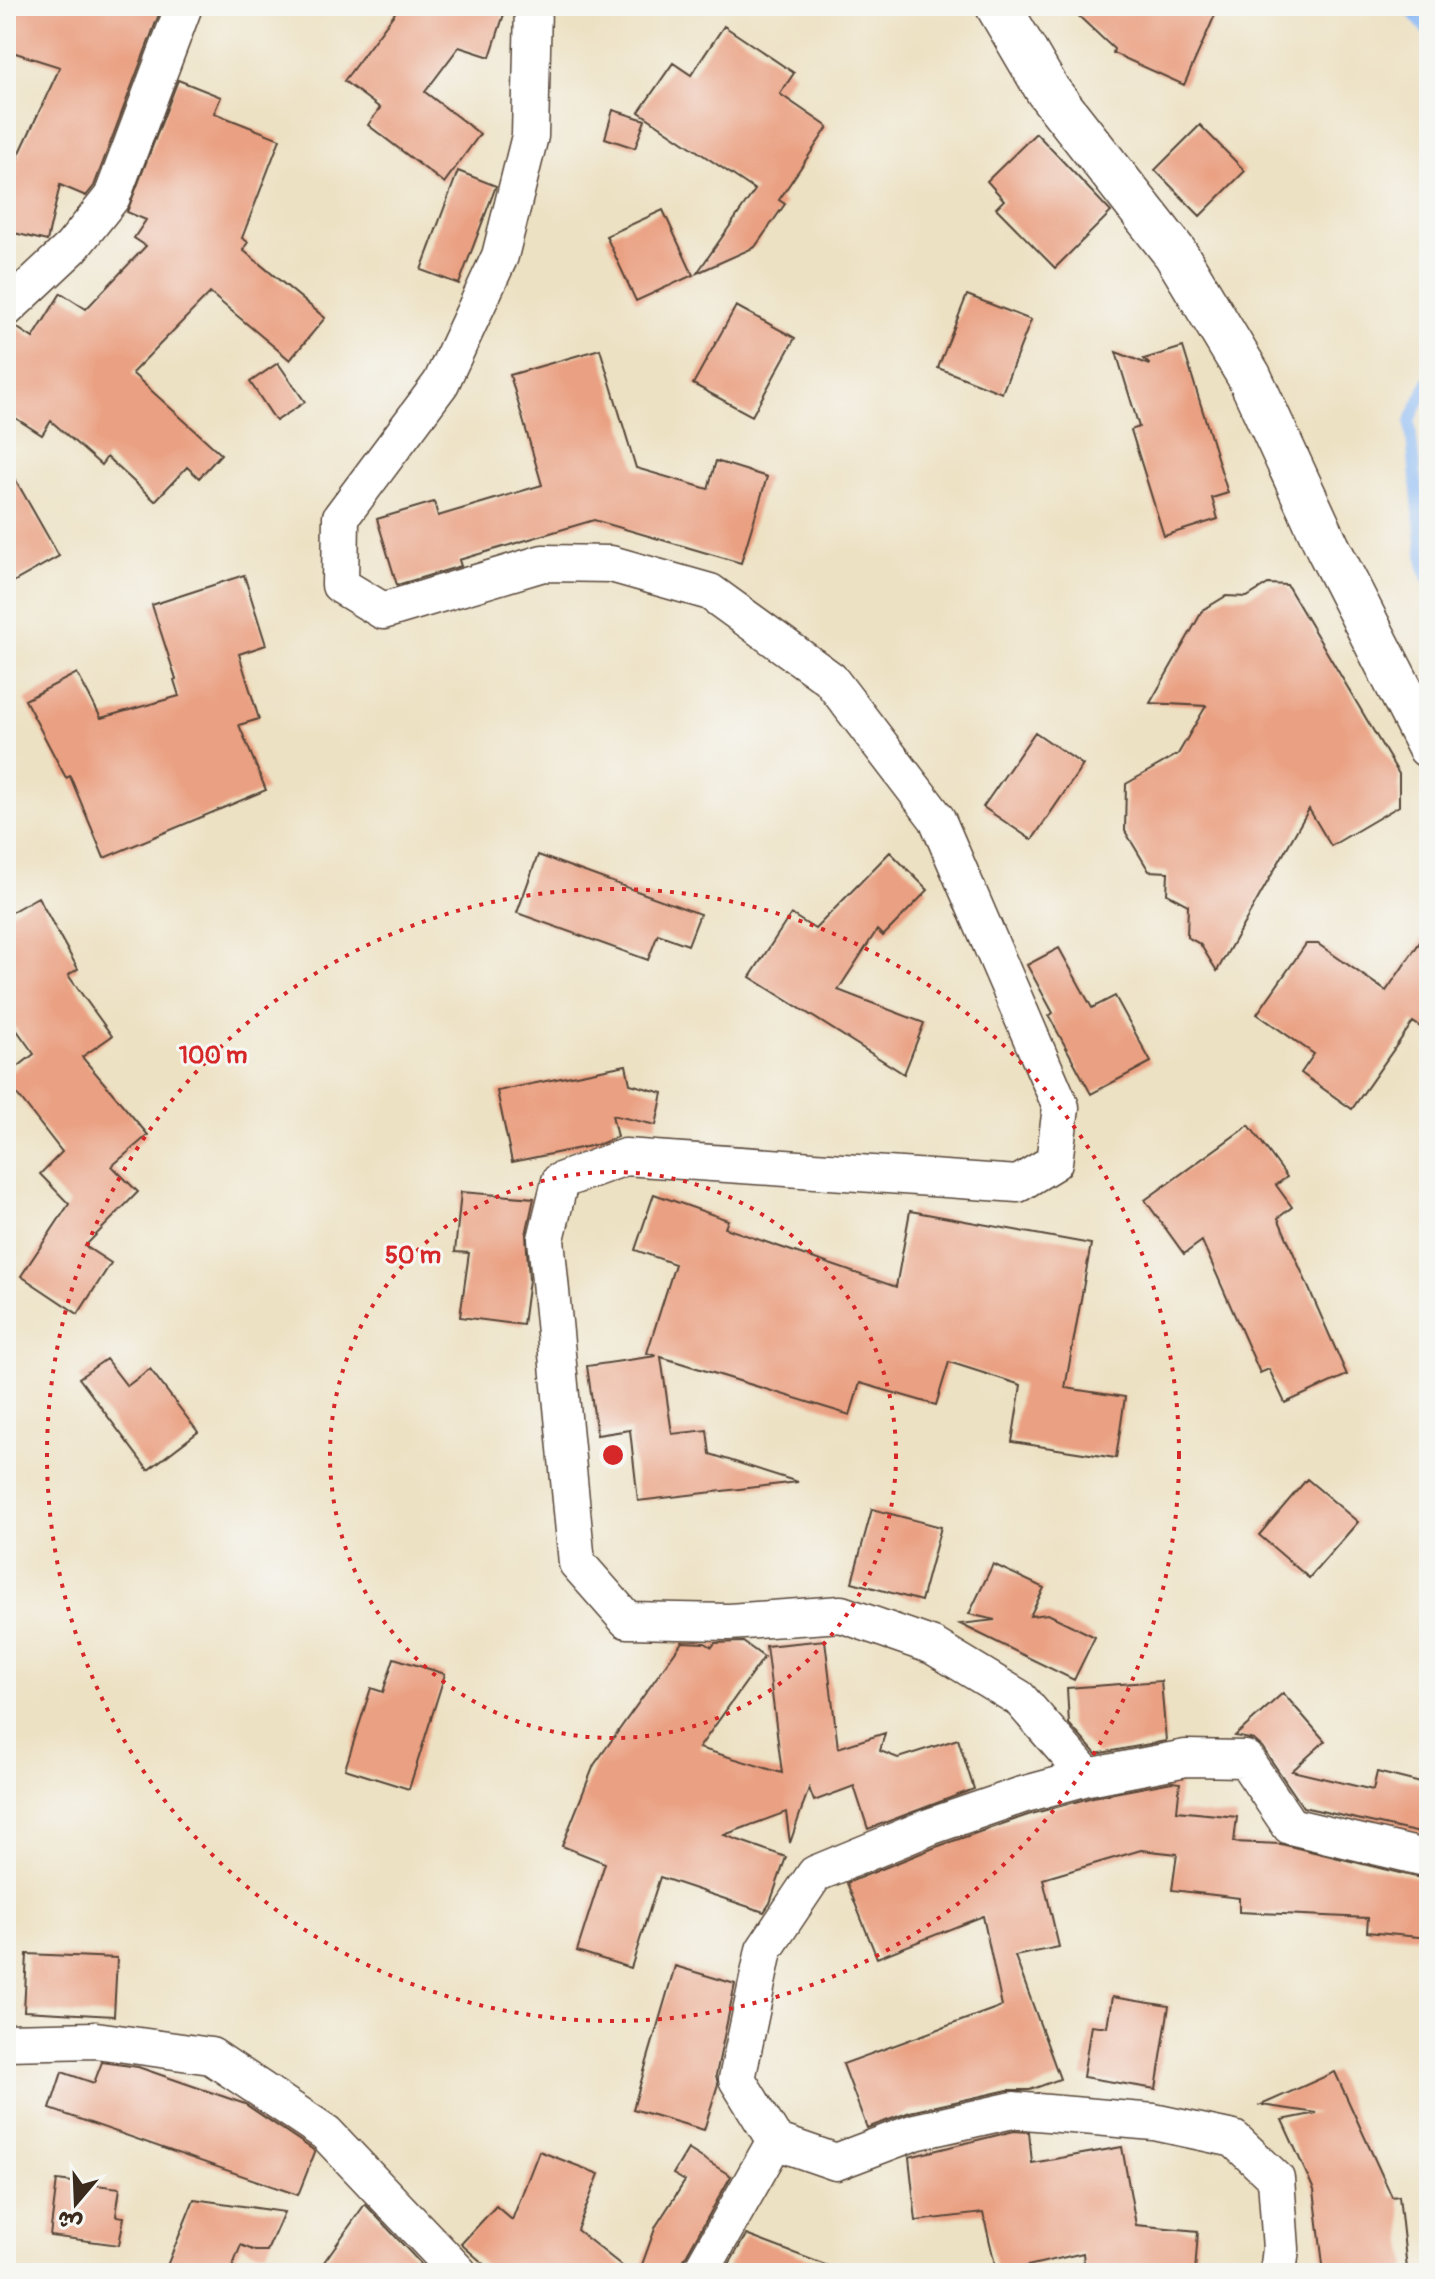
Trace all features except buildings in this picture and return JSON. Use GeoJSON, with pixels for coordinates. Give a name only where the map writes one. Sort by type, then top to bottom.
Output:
{"type":"FeatureCollection","features":[{"type":"Feature","properties":{"kind":"street"},"geometry":{"type":"LineString","coordinates":[[6,309],[72,247],[112,197],[184,6]]}},
{"type":"Feature","properties":{"kind":"street"},"geometry":{"type":"LineString","coordinates":[[533,6],[530,136],[500,256],[441,383],[341,517],[340,585],[383,611],[543,563],[611,564],[710,592],[830,679],[937,819],[1061,1107],[1054,1162],[1018,1184],[625,1157],[560,1181],[546,1239],[577,1563],[627,1620],[729,1622],[841,1614],[933,1646],[1019,1698],[1088,1777]]}},
{"type":"Feature","properties":{"kind":"street"},"geometry":{"type":"LineString","coordinates":[[998,6],[1048,91],[1175,253],[1249,376],[1328,548],[1429,746]]}},
{"type":"Feature","properties":{"kind":"street"},"geometry":{"type":"LineString","coordinates":[[1278,2273],[1281,2249],[1276,2179],[1234,2139],[1154,2122],[1013,2110],[915,2132],[836,2162],[775,2141],[737,2079],[764,1950],[815,1874],[929,1827],[1022,1795],[1088,1777],[1186,1758],[1245,1759],[1290,1826],[1421,1857],[1429,1856]]}},
{"type":"Feature","properties":{"kind":"street"},"geometry":{"type":"LineString","coordinates":[[6,2042],[96,2040],[211,2056],[326,2133],[459,2273]]}},
{"type":"Feature","properties":{"kind":"street"},"geometry":{"type":"LineString","coordinates":[[700,2273],[775,2141]]}},
{"type":"Feature","properties":{"kind":"waterway"},"geometry":{"type":"LineString","coordinates":[[1407,6],[1429,33]]}},
{"type":"Feature","properties":{"kind":"waterway"},"geometry":{"type":"LineString","coordinates":[[1429,380],[1410,421],[1424,569],[1429,579]]}}]}
